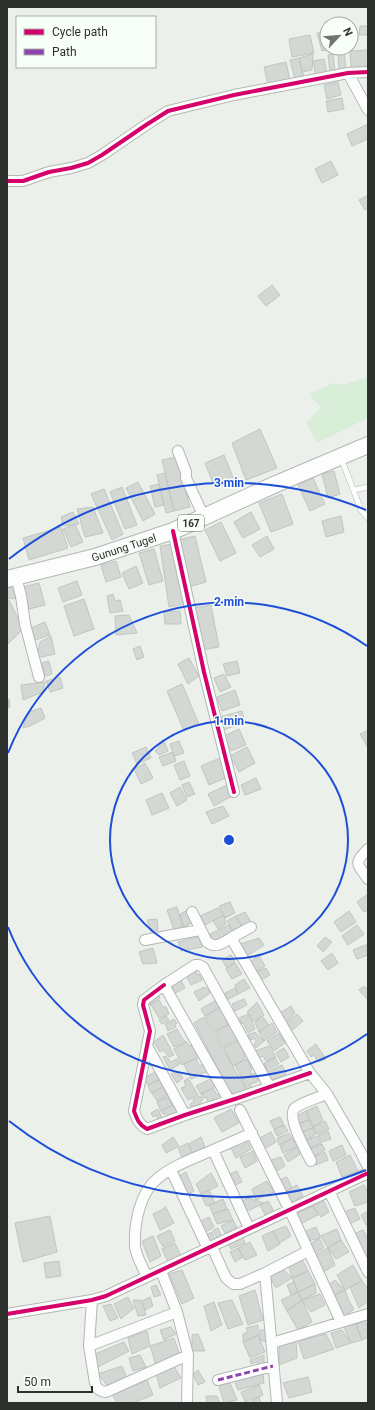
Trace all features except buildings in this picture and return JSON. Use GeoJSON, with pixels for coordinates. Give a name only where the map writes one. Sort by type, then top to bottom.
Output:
{"type":"FeatureCollection","features":[{"type":"Feature","properties":{"kind":"main road","name":"Gunung Tugel"},"geometry":{"type":"LineString","coordinates":[[11,578],[95,557],[173,531],[368,445]]}},
{"type":"Feature","properties":{"kind":"street"},"geometry":{"type":"LineString","coordinates":[[7,181],[23,181],[49,172],[88,163],[168,112],[234,95],[348,73],[368,72]]}},
{"type":"Feature","properties":{"kind":"street"},"geometry":{"type":"LineString","coordinates":[[348,73],[368,110]]}},
{"type":"Feature","properties":{"kind":"street"},"geometry":{"type":"LineString","coordinates":[[178,451],[186,472],[186,478],[204,517]]}},
{"type":"Feature","properties":{"kind":"street"},"geometry":{"type":"LineString","coordinates":[[173,531],[204,672],[234,792]]}},
{"type":"Feature","properties":{"kind":"street"},"geometry":{"type":"LineString","coordinates":[[11,578],[21,596],[25,624],[39,677]]}},
{"type":"Feature","properties":{"kind":"street"},"geometry":{"type":"LineString","coordinates":[[368,849],[360,858],[358,866],[368,879]]}},
{"type":"Feature","properties":{"kind":"street"},"geometry":{"type":"LineString","coordinates":[[192,912],[200,930],[207,942],[211,945],[216,946],[251,927]]}},
{"type":"Feature","properties":{"kind":"street"},"geometry":{"type":"LineString","coordinates":[[145,940],[200,930]]}},
{"type":"Feature","properties":{"kind":"street"},"geometry":{"type":"LineString","coordinates":[[231,938],[310,1072],[327,1094],[368,1167]]}},
{"type":"Feature","properties":{"kind":"street"},"geometry":{"type":"LineString","coordinates":[[269,1086],[203,967],[196,965],[164,985],[144,1000],[143,1005],[150,1031],[134,1104],[134,1111],[136,1119],[141,1126],[147,1129],[310,1072]]}},
{"type":"Feature","properties":{"kind":"street"},"geometry":{"type":"LineString","coordinates":[[164,985],[229,1100]]}},
{"type":"Feature","properties":{"kind":"street"},"geometry":{"type":"LineString","coordinates":[[147,1046],[185,1115]]}},
{"type":"Feature","properties":{"kind":"street"},"geometry":{"type":"LineString","coordinates":[[311,1161],[294,1123],[292,1113],[300,1105],[327,1094]]}},
{"type":"Feature","properties":{"kind":"street"},"geometry":{"type":"LineString","coordinates":[[240,1110],[289,1209],[341,1322]]}},
{"type":"Feature","properties":{"kind":"street"},"geometry":{"type":"LineString","coordinates":[[147,1277],[135,1246],[136,1224],[144,1195],[150,1186],[171,1170],[252,1133]]}},
{"type":"Feature","properties":{"kind":"street"},"geometry":{"type":"LineString","coordinates":[[213,1150],[249,1228]]}},
{"type":"Feature","properties":{"kind":"street"},"geometry":{"type":"LineString","coordinates":[[171,1170],[226,1278],[233,1284],[240,1284],[308,1251]]}},
{"type":"Feature","properties":{"kind":"street"},"geometry":{"type":"LineString","coordinates":[[7,1314],[92,1300],[106,1296],[368,1173]]}},
{"type":"Feature","properties":{"kind":"street"},"geometry":{"type":"LineString","coordinates":[[329,1191],[368,1272]]}},
{"type":"Feature","properties":{"kind":"street"},"geometry":{"type":"LineString","coordinates":[[161,1271],[177,1312],[188,1355],[187,1403]]}},
{"type":"Feature","properties":{"kind":"street"},"geometry":{"type":"LineString","coordinates":[[265,1273],[277,1403]]}},
{"type":"Feature","properties":{"kind":"street"},"geometry":{"type":"LineString","coordinates":[[92,1300],[89,1346],[95,1383],[100,1391],[106,1392],[188,1355]]}},
{"type":"Feature","properties":{"kind":"street"},"geometry":{"type":"LineString","coordinates":[[89,1346],[177,1312]]}},
{"type":"Feature","properties":{"kind":"street"},"geometry":{"type":"LineString","coordinates":[[272,1343],[368,1314]]}},
{"type":"Feature","properties":{"kind":"street"},"geometry":{"type":"LineString","coordinates":[[218,1380],[273,1366]]}},
{"type":"Feature","properties":{"kind":"lane"},"geometry":{"type":"LineString","coordinates":[[340,457],[361,510],[368,518]]}},
{"type":"Feature","properties":{"kind":"lane"},"geometry":{"type":"LineString","coordinates":[[354,490],[368,487]]}},
{"type":"Feature","properties":{"kind":"green space"},"geometry":{"type":"Polygon","coordinates":[[[368,377],[368,418],[317,443],[306,422],[321,408],[309,394],[333,383],[343,385],[368,377]]]}},
{"type":"Feature","properties":{"kind":"marked path"},"geometry":{"type":"LineString","coordinates":[[218,1380],[273,1366]]}},
{"type":"Feature","properties":{"kind":"cycle path"},"geometry":{"type":"LineString","coordinates":[[7,181],[23,181],[49,172],[88,163],[168,111],[234,95],[348,73],[368,72]]}},
{"type":"Feature","properties":{"kind":"cycle path"},"geometry":{"type":"LineString","coordinates":[[173,531],[204,672],[234,792]]}},
{"type":"Feature","properties":{"kind":"cycle path"},"geometry":{"type":"LineString","coordinates":[[164,985],[144,1000],[143,1005],[150,1031],[134,1111],[142,1126],[147,1129],[310,1073]]}},
{"type":"Feature","properties":{"kind":"cycle path"},"geometry":{"type":"LineString","coordinates":[[7,1314],[92,1300],[106,1296],[368,1173]]}}]}
